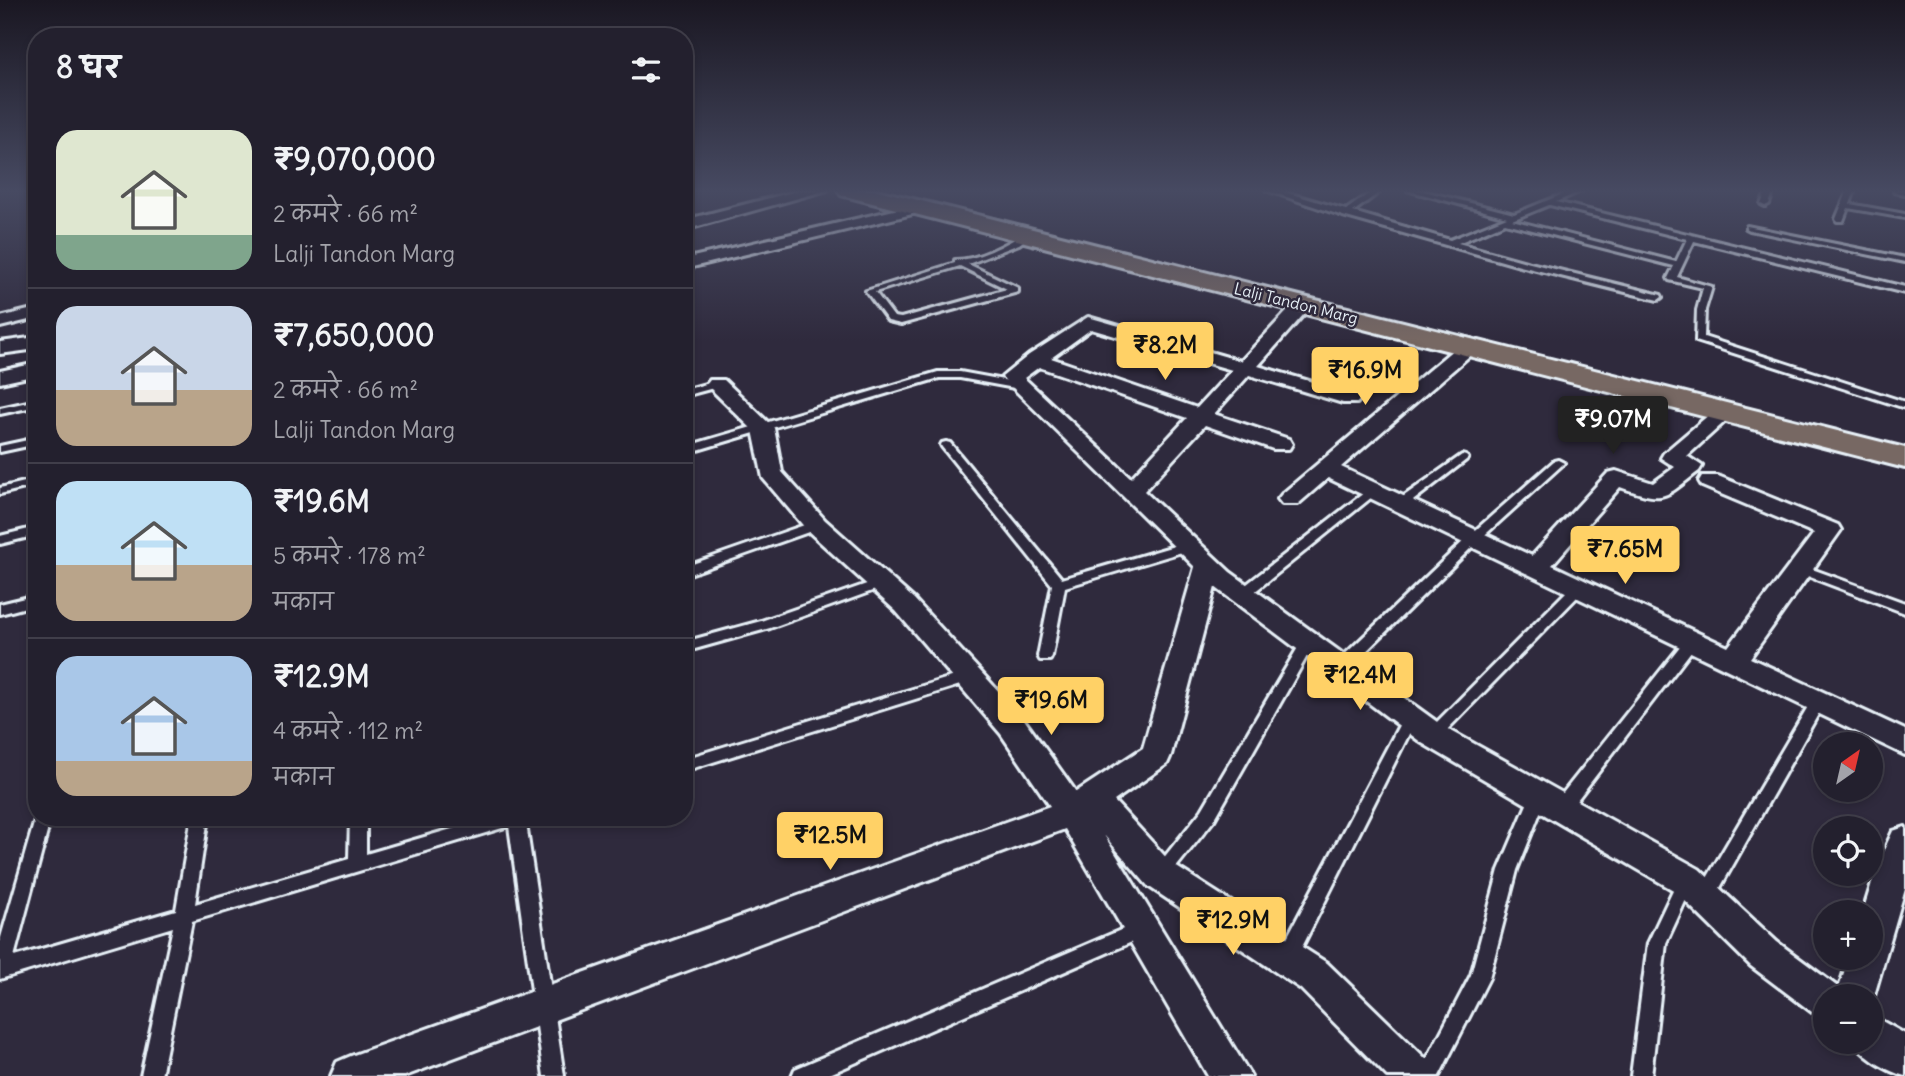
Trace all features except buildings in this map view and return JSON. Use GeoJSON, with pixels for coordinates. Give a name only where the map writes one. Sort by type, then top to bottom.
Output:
{"type":"FeatureCollection","features":[{"type":"Feature","properties":{"kind":"main road","name":"Lalji Tandon Marg"},"geometry":{"type":"LineString","coordinates":[[1059,240],[1905,458]]}},
{"type":"Feature","properties":{"kind":"main road","name":"Lalji Tandon Marg"},"geometry":{"type":"LineString","coordinates":[[1060,240],[1905,452]]}},
{"type":"Feature","properties":{"kind":"street"},"geometry":{"type":"LineString","coordinates":[[693,262],[784,240]]}},
{"type":"Feature","properties":{"kind":"street"},"geometry":{"type":"LineString","coordinates":[[1132,491],[1303,305]]}},
{"type":"Feature","properties":{"kind":"street"},"geometry":{"type":"LineString","coordinates":[[0,322],[28,315]]}},
{"type":"Feature","properties":{"kind":"street"},"geometry":{"type":"LineString","coordinates":[[1350,399],[1088,322],[1012,377],[1198,556],[1243,594],[1433,735],[1696,888],[1764,954],[1813,990]]}},
{"type":"Feature","properties":{"kind":"street"},"geometry":{"type":"LineString","coordinates":[[0,348],[28,344]]}},
{"type":"Feature","properties":{"kind":"street"},"geometry":{"type":"LineString","coordinates":[[1290,499],[1468,347]]}},
{"type":"Feature","properties":{"kind":"street"},"geometry":{"type":"LineString","coordinates":[[1036,359],[1281,444]]}},
{"type":"Feature","properties":{"kind":"street"},"geometry":{"type":"LineString","coordinates":[[0,377],[28,371]]}},
{"type":"Feature","properties":{"kind":"street"},"geometry":{"type":"LineString","coordinates":[[717,384],[763,428],[771,473],[816,525],[905,605],[1082,806],[1160,875],[1314,976],[1415,1076]]}},
{"type":"Feature","properties":{"kind":"street"},"geometry":{"type":"LineString","coordinates":[[1534,569],[1616,478],[1656,492],[1691,466],[1672,458],[1724,412]]}},
{"type":"Feature","properties":{"kind":"street"},"geometry":{"type":"LineString","coordinates":[[1325,468],[1905,743]]}},
{"type":"Feature","properties":{"kind":"street"},"geometry":{"type":"LineString","coordinates":[[1710,481],[1829,530],[1732,662]]}},
{"type":"Feature","properties":{"kind":"street"},"geometry":{"type":"LineString","coordinates":[[351,1076],[544,1008],[1082,806],[1156,755],[1198,556]]}},
{"type":"Feature","properties":{"kind":"street"},"geometry":{"type":"LineString","coordinates":[[1082,806],[1142,929],[1231,1076]]}},
{"type":"Feature","properties":{"kind":"street"},"geometry":{"type":"LineString","coordinates":[[1883,904],[1895,863],[1905,841]]}},
{"type":"Feature","properties":{"kind":"street"},"geometry":{"type":"LineString","coordinates":[[1883,1042],[1905,1057]]}},
{"type":"Feature","properties":{"kind":"lane"},"geometry":{"type":"LineString","coordinates":[[958,262],[1015,290],[901,321],[891,319],[870,291],[920,274],[958,262],[1007,247],[1019,240]]}},
{"type":"Feature","properties":{"kind":"lane"},"geometry":{"type":"LineString","coordinates":[[1440,240],[1658,297]]}},
{"type":"Feature","properties":{"kind":"lane"},"geometry":{"type":"LineString","coordinates":[[1450,243],[1457,240]]}},
{"type":"Feature","properties":{"kind":"lane"},"geometry":{"type":"LineString","coordinates":[[1581,240],[1678,265]]}},
{"type":"Feature","properties":{"kind":"lane"},"geometry":{"type":"LineString","coordinates":[[1690,240],[1672,278],[1708,287],[1699,339],[1905,405]]}},
{"type":"Feature","properties":{"kind":"lane"},"geometry":{"type":"LineString","coordinates":[[1705,240],[1905,290]]}},
{"type":"Feature","properties":{"kind":"lane"},"geometry":{"type":"LineString","coordinates":[[1809,240],[1905,260]]}},
{"type":"Feature","properties":{"kind":"lane"},"geometry":{"type":"LineString","coordinates":[[693,448],[938,375],[960,375],[1020,386]]}},
{"type":"Feature","properties":{"kind":"lane"},"geometry":{"type":"LineString","coordinates":[[693,391],[717,384]]}},
{"type":"Feature","properties":{"kind":"lane"},"geometry":{"type":"LineString","coordinates":[[0,411],[28,405]]}},
{"type":"Feature","properties":{"kind":"lane"},"geometry":{"type":"LineString","coordinates":[[0,449],[28,443]]}},
{"type":"Feature","properties":{"kind":"lane"},"geometry":{"type":"LineString","coordinates":[[946,445],[1059,584]]}},
{"type":"Feature","properties":{"kind":"lane"},"geometry":{"type":"LineString","coordinates":[[1401,505],[1462,458]]}},
{"type":"Feature","properties":{"kind":"lane"},"geometry":{"type":"LineString","coordinates":[[1341,667],[1473,539],[1558,463]]}},
{"type":"Feature","properties":{"kind":"lane"},"geometry":{"type":"LineString","coordinates":[[0,491],[28,484]]}},
{"type":"Feature","properties":{"kind":"lane"},"geometry":{"type":"LineString","coordinates":[[1243,594],[1373,491]]}},
{"type":"Feature","properties":{"kind":"lane"},"geometry":{"type":"LineString","coordinates":[[693,569],[816,525]]}},
{"type":"Feature","properties":{"kind":"lane"},"geometry":{"type":"LineString","coordinates":[[0,540],[28,533]]}},
{"type":"Feature","properties":{"kind":"lane"},"geometry":{"type":"LineString","coordinates":[[1059,584],[1198,556]]}},
{"type":"Feature","properties":{"kind":"lane"},"geometry":{"type":"LineString","coordinates":[[1801,569],[1905,608]]}},
{"type":"Feature","properties":{"kind":"lane"},"geometry":{"type":"LineString","coordinates":[[693,645],[765,625],[881,583]]}},
{"type":"Feature","properties":{"kind":"lane"},"geometry":{"type":"LineString","coordinates":[[1045,656],[1059,584]]}},
{"type":"Feature","properties":{"kind":"lane"},"geometry":{"type":"LineString","coordinates":[[1433,735],[1577,589]]}},
{"type":"Feature","properties":{"kind":"lane"},"geometry":{"type":"LineString","coordinates":[[0,610],[28,602]]}},
{"type":"Feature","properties":{"kind":"lane"},"geometry":{"type":"LineString","coordinates":[[1160,875],[1208,816],[1308,642]]}},
{"type":"Feature","properties":{"kind":"lane"},"geometry":{"type":"LineString","coordinates":[[1428,1076],[1480,978],[1508,870],[1550,802],[1690,643]]}},
{"type":"Feature","properties":{"kind":"lane"},"geometry":{"type":"LineString","coordinates":[[693,762],[968,677]]}},
{"type":"Feature","properties":{"kind":"lane"},"geometry":{"type":"LineString","coordinates":[[1641,1076],[1657,943],[1818,702]]}},
{"type":"Feature","properties":{"kind":"lane"},"geometry":{"type":"LineString","coordinates":[[1286,958],[1410,718]]}},
{"type":"Feature","properties":{"kind":"lane"},"geometry":{"type":"LineString","coordinates":[[1,970],[41,826]]}},
{"type":"Feature","properties":{"kind":"lane"},"geometry":{"type":"LineString","coordinates":[[151,1076],[184,916],[199,826]]}},
{"type":"Feature","properties":{"kind":"lane"},"geometry":{"type":"LineString","coordinates":[[357,865],[358,826]]}},
{"type":"Feature","properties":{"kind":"lane"},"geometry":{"type":"LineString","coordinates":[[1,970],[486,826]]}},
{"type":"Feature","properties":{"kind":"lane"},"geometry":{"type":"LineString","coordinates":[[517,826],[554,1076]]}},
{"type":"Feature","properties":{"kind":"lane"},"geometry":{"type":"LineString","coordinates":[[802,1076],[1142,929]]}}]}
